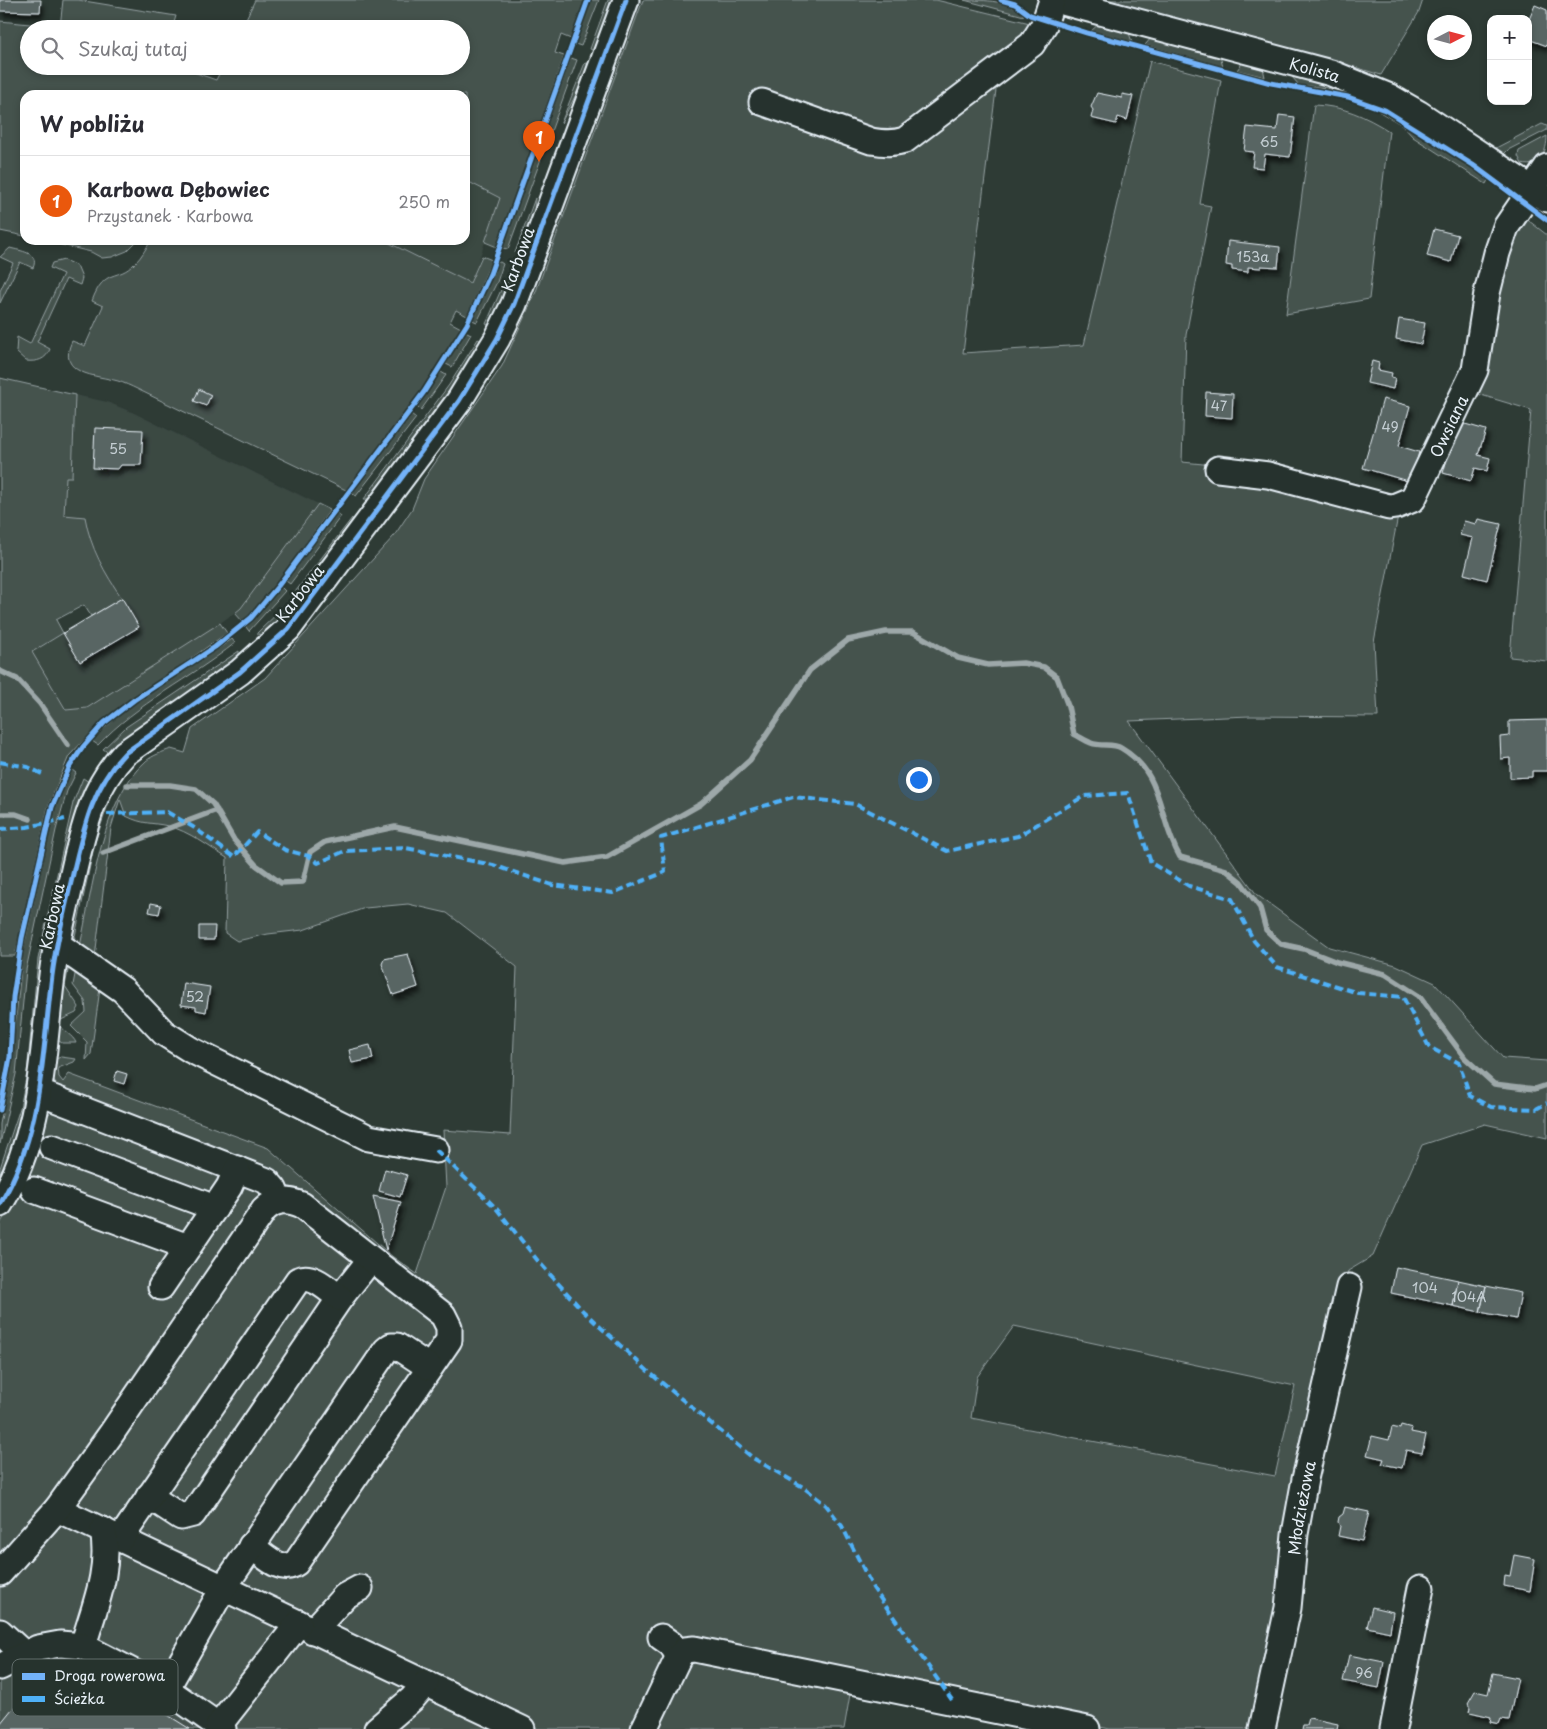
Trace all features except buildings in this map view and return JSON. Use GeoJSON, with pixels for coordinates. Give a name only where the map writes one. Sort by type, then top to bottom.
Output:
{"type":"FeatureCollection","features":[{"type":"Feature","properties":{"kind":"street","name":"Karbowa"},"geometry":{"type":"LineString","coordinates":[[0,1204],[23,1154],[40,1094],[57,944],[91,804],[105,777],[114,764],[144,737],[240,672],[288,629],[459,401],[478,372],[514,304],[626,0]]}},
{"type":"Feature","properties":{"kind":"street"},"geometry":{"type":"LineString","coordinates":[[762,102],[871,141],[889,144],[905,140],[1032,44],[1058,0]]}},
{"type":"Feature","properties":{"kind":"street","name":"Kolista"},"geometry":{"type":"LineString","coordinates":[[1058,0],[1331,73],[1363,85],[1418,113],[1540,193]]}},
{"type":"Feature","properties":{"kind":"street","name":"Owsiana"},"geometry":{"type":"LineString","coordinates":[[1218,469],[1268,475],[1389,507],[1396,506],[1413,498],[1475,370],[1487,293],[1506,227],[1540,193],[1547,167]]}},
{"type":"Feature","properties":{"kind":"street"},"geometry":{"type":"LineString","coordinates":[[57,944],[123,990],[164,1033],[191,1050],[369,1138],[436,1150]]}},
{"type":"Feature","properties":{"kind":"street"},"geometry":{"type":"LineString","coordinates":[[40,1094],[267,1181],[274,1188],[278,1201]]}},
{"type":"Feature","properties":{"kind":"street"},"geometry":{"type":"LineString","coordinates":[[52,1147],[215,1208]]}},
{"type":"Feature","properties":{"kind":"street"},"geometry":{"type":"LineString","coordinates":[[161,1287],[229,1187],[237,1169]]}},
{"type":"Feature","properties":{"kind":"street"},"geometry":{"type":"LineString","coordinates":[[34,1190],[188,1247]]}},
{"type":"Feature","properties":{"kind":"street"},"geometry":{"type":"LineString","coordinates":[[0,1573],[57,1509],[112,1434],[264,1210],[278,1201],[290,1200],[302,1205],[370,1260],[443,1315],[449,1327],[448,1340],[296,1563],[290,1568],[283,1568],[251,1546]]}},
{"type":"Feature","properties":{"kind":"street"},"geometry":{"type":"LineString","coordinates":[[149,1496],[181,1517],[193,1514],[340,1298],[370,1260]]}},
{"type":"Feature","properties":{"kind":"street"},"geometry":{"type":"LineString","coordinates":[[82,1646],[104,1573],[112,1534],[149,1496],[298,1280],[305,1277],[311,1278],[340,1298]]}},
{"type":"Feature","properties":{"kind":"street","name":"Młodzieżowa"},"geometry":{"type":"LineString","coordinates":[[1262,1729],[1288,1608],[1295,1534],[1305,1479],[1349,1287]]}},
{"type":"Feature","properties":{"kind":"street"},"geometry":{"type":"LineString","coordinates":[[178,1668],[224,1587],[386,1350],[391,1346],[397,1346],[430,1367]]}},
{"type":"Feature","properties":{"kind":"street"},"geometry":{"type":"LineString","coordinates":[[57,1509],[522,1729]]}},
{"type":"Feature","properties":{"kind":"street"},"geometry":{"type":"LineString","coordinates":[[178,1697],[221,1727],[306,1627],[345,1596],[360,1588]]}},
{"type":"Feature","properties":{"kind":"street"},"geometry":{"type":"LineString","coordinates":[[1393,1729],[1421,1588]]}},
{"type":"Feature","properties":{"kind":"street"},"geometry":{"type":"LineString","coordinates":[[0,1632],[24,1654]]}},
{"type":"Feature","properties":{"kind":"street"},"geometry":{"type":"LineString","coordinates":[[661,1637],[671,1644],[679,1656]]}},
{"type":"Feature","properties":{"kind":"street"},"geometry":{"type":"LineString","coordinates":[[15,1659],[38,1648],[60,1644],[82,1646],[107,1659]]}},
{"type":"Feature","properties":{"kind":"street"},"geometry":{"type":"LineString","coordinates":[[644,1729],[679,1656],[685,1650],[694,1649],[1087,1729]]}},
{"type":"Feature","properties":{"kind":"street"},"geometry":{"type":"LineString","coordinates":[[0,1667],[12,1660]]}},
{"type":"Feature","properties":{"kind":"street"},"geometry":{"type":"LineString","coordinates":[[377,1729],[412,1699],[426,1683]]}},
{"type":"Feature","properties":{"kind":"shaded area"},"geometry":{"type":"Polygon","coordinates":[[[63,0],[78,0],[176,16],[175,20],[61,20],[63,0]]]}},
{"type":"Feature","properties":{"kind":"shaded area"},"geometry":{"type":"Polygon","coordinates":[[[255,0],[586,0],[571,39],[561,35],[555,53],[564,56],[497,247],[485,242],[500,198],[470,183],[470,90],[20,90],[20,235],[0,231],[0,21],[20,23],[20,75],[202,75],[216,80],[218,75],[470,75],[470,20],[245,20],[255,0]]]}},
{"type":"Feature","properties":{"kind":"shaded area"},"geometry":{"type":"Polygon","coordinates":[[[591,0],[599,0],[581,46],[575,44],[591,0]]]}},
{"type":"Feature","properties":{"kind":"shaded area"},"geometry":{"type":"Polygon","coordinates":[[[608,0],[616,0],[596,52],[590,49],[608,0]]]}},
{"type":"Feature","properties":{"kind":"shaded area"},"geometry":{"type":"Polygon","coordinates":[[[643,0],[936,0],[1034,24],[998,74],[963,353],[1084,345],[1150,61],[1221,80],[1200,204],[1211,206],[1186,335],[1182,462],[1214,465],[1352,500],[1351,510],[1386,520],[1389,512],[1399,511],[1374,642],[1378,717],[1250,716],[1129,721],[1257,895],[1329,947],[1396,965],[1435,983],[1503,1058],[1547,1061],[1547,1138],[1485,1124],[1422,1145],[1373,1256],[1348,1271],[1299,1478],[1257,1729],[1110,1729],[853,1677],[844,1729],[0,1729],[0,1224],[8,1211],[44,1120],[55,1107],[57,1088],[52,1075],[53,1060],[61,1057],[76,1059],[74,1062],[58,1068],[59,1077],[63,1082],[69,1074],[268,1148],[393,1257],[417,1274],[446,1187],[443,1130],[510,1135],[517,967],[447,913],[408,904],[365,908],[303,930],[268,934],[237,941],[225,933],[227,858],[176,828],[138,821],[126,816],[120,799],[111,828],[95,957],[80,946],[101,847],[119,798],[131,777],[146,761],[158,754],[171,749],[185,753],[192,729],[265,678],[394,536],[412,509],[424,479],[502,366],[535,294],[643,0]],[[1014,1326],[977,1377],[971,1418],[1275,1476],[1295,1386],[1014,1326]]]}},
{"type":"Feature","properties":{"kind":"shaded area"},"geometry":{"type":"Polygon","coordinates":[[[964,0],[1005,4],[1019,11],[1024,16],[964,0]]]}},
{"type":"Feature","properties":{"kind":"shaded area"},"geometry":{"type":"Polygon","coordinates":[[[1104,0],[1423,0],[1419,12],[1381,75],[1311,54],[1104,0]]]}},
{"type":"Feature","properties":{"kind":"shaded area"},"geometry":{"type":"Polygon","coordinates":[[[1100,23],[1128,30],[1132,42],[1091,31],[1100,23]]]}},
{"type":"Feature","properties":{"kind":"shaded area"},"geometry":{"type":"Polygon","coordinates":[[[1152,37],[1220,56],[1223,67],[1145,45],[1152,37]]]}},
{"type":"Feature","properties":{"kind":"shaded area"},"geometry":{"type":"Polygon","coordinates":[[[571,58],[577,60],[508,249],[502,248],[571,58]]]}},
{"type":"Feature","properties":{"kind":"shaded area"},"geometry":{"type":"Polygon","coordinates":[[[1243,62],[1263,68],[1265,77],[1237,70],[1243,62]]]}},
{"type":"Feature","properties":{"kind":"shaded area"},"geometry":{"type":"Polygon","coordinates":[[[585,63],[591,66],[561,123],[585,63]]]}},
{"type":"Feature","properties":{"kind":"shaded area"},"geometry":{"type":"Polygon","coordinates":[[[1292,77],[1328,85],[1356,97],[1327,88],[1299,85],[1292,77]]]}},
{"type":"Feature","properties":{"kind":"shaded area"},"geometry":{"type":"Polygon","coordinates":[[[1314,105],[1335,107],[1353,113],[1389,131],[1369,299],[1286,314],[1314,105]]]}},
{"type":"Feature","properties":{"kind":"shaded area"},"geometry":{"type":"Polygon","coordinates":[[[1378,111],[1407,125],[1435,142],[1488,180],[1486,184],[1413,137],[1402,125],[1378,111]]]}},
{"type":"Feature","properties":{"kind":"shaded area"},"geometry":{"type":"Polygon","coordinates":[[[1542,124],[1547,126],[1547,130],[1508,150],[1504,154],[1496,148],[1542,124]]]}},
{"type":"Feature","properties":{"kind":"shaded area"},"geometry":{"type":"Polygon","coordinates":[[[1547,136],[1546,147],[1541,158],[1534,164],[1522,164],[1518,156],[1519,151],[1547,136]]]}},
{"type":"Feature","properties":{"kind":"shaded area"},"geometry":{"type":"Polygon","coordinates":[[[470,183],[500,198],[471,283],[393,245],[470,245],[470,183]]]}},
{"type":"Feature","properties":{"kind":"shaded area"},"geometry":{"type":"Polygon","coordinates":[[[535,198],[534,216],[523,255],[515,253],[535,198]]]}},
{"type":"Feature","properties":{"kind":"shaded area"},"geometry":{"type":"Polygon","coordinates":[[[1524,217],[1547,235],[1547,661],[1510,657],[1531,410],[1471,392],[1499,274],[1524,217]]]}},
{"type":"Feature","properties":{"kind":"shaded area"},"geometry":{"type":"Polygon","coordinates":[[[62,245],[133,245],[127,251],[112,257],[102,258],[91,252],[62,245]]]}},
{"type":"Feature","properties":{"kind":"shaded area"},"geometry":{"type":"Polygon","coordinates":[[[149,245],[393,245],[470,283],[482,256],[492,260],[467,316],[456,310],[450,322],[461,328],[422,390],[346,490],[132,387],[118,381],[81,372],[74,367],[69,361],[68,352],[72,341],[85,346],[103,306],[92,301],[97,290],[107,279],[129,269],[140,258],[149,245]]]}},
{"type":"Feature","properties":{"kind":"shaded area"},"geometry":{"type":"Polygon","coordinates":[[[10,248],[28,253],[34,259],[34,263],[33,268],[20,262],[0,303],[0,291],[13,263],[0,257],[10,248]]]}},
{"type":"Feature","properties":{"kind":"shaded area"},"geometry":{"type":"Polygon","coordinates":[[[64,260],[77,266],[82,278],[80,285],[66,279],[37,342],[50,349],[41,360],[26,361],[16,352],[17,337],[30,344],[63,274],[50,268],[52,263],[64,260]]]}},
{"type":"Feature","properties":{"kind":"shaded area"},"geometry":{"type":"Polygon","coordinates":[[[497,263],[503,264],[497,282],[477,322],[472,320],[497,263]]]}},
{"type":"Feature","properties":{"kind":"shaded area"},"geometry":{"type":"Polygon","coordinates":[[[512,265],[517,269],[492,327],[486,324],[512,265]]]}},
{"type":"Feature","properties":{"kind":"shaded area"},"geometry":{"type":"Polygon","coordinates":[[[465,331],[471,334],[452,367],[446,364],[465,331]]]}},
{"type":"Feature","properties":{"kind":"shaded area"},"geometry":{"type":"Polygon","coordinates":[[[478,339],[484,342],[452,395],[371,499],[364,499],[449,385],[478,339]]]}},
{"type":"Feature","properties":{"kind":"shaded area"},"geometry":{"type":"Polygon","coordinates":[[[441,372],[446,375],[421,410],[417,406],[441,372]]]}},
{"type":"Feature","properties":{"kind":"shaded area"},"geometry":{"type":"Polygon","coordinates":[[[0,378],[75,395],[72,477],[66,477],[64,515],[85,517],[90,539],[99,560],[122,598],[91,616],[84,605],[56,620],[63,633],[32,652],[66,710],[87,708],[220,623],[227,633],[102,721],[69,756],[48,807],[15,956],[0,956],[0,378]]]}},
{"type":"Feature","properties":{"kind":"shaded area"},"geometry":{"type":"Polygon","coordinates":[[[75,395],[107,402],[134,413],[318,504],[241,608],[205,634],[87,708],[66,710],[32,652],[122,598],[107,576],[88,533],[85,517],[64,515],[66,477],[72,477],[75,395]]]}},
{"type":"Feature","properties":{"kind":"shaded area"},"geometry":{"type":"Polygon","coordinates":[[[411,414],[416,418],[356,496],[351,493],[411,414]]]}},
{"type":"Feature","properties":{"kind":"shaded area"},"geometry":{"type":"Polygon","coordinates":[[[318,504],[330,510],[280,579],[243,622],[235,613],[241,608],[318,504]]]}},
{"type":"Feature","properties":{"kind":"shaded area"},"geometry":{"type":"Polygon","coordinates":[[[337,513],[341,516],[290,584],[286,581],[337,513]]]}},
{"type":"Feature","properties":{"kind":"shaded area"},"geometry":{"type":"Polygon","coordinates":[[[352,518],[353,525],[298,600],[292,596],[352,518]]]}},
{"type":"Feature","properties":{"kind":"shaded area"},"geometry":{"type":"Polygon","coordinates":[[[281,587],[285,591],[249,631],[246,627],[281,587]]]}},
{"type":"Feature","properties":{"kind":"shaded area"},"geometry":{"type":"Polygon","coordinates":[[[285,606],[291,610],[266,635],[256,634],[285,606]]]}},
{"type":"Feature","properties":{"kind":"shaded area"},"geometry":{"type":"Polygon","coordinates":[[[232,639],[235,643],[130,716],[98,745],[92,741],[107,726],[141,699],[232,639]]]}},
{"type":"Feature","properties":{"kind":"shaded area"},"geometry":{"type":"Polygon","coordinates":[[[239,651],[239,657],[213,679],[137,729],[109,753],[103,749],[126,727],[239,651]]]}},
{"type":"Feature","properties":{"kind":"shaded area"},"geometry":{"type":"Polygon","coordinates":[[[72,770],[76,773],[67,791],[56,830],[26,970],[16,1074],[0,1144],[0,1124],[10,1074],[23,951],[55,807],[65,781],[72,770]]]}},
{"type":"Feature","properties":{"kind":"shaded area"},"geometry":{"type":"Polygon","coordinates":[[[83,778],[89,782],[76,816],[21,1132],[0,1182],[0,1168],[20,1108],[27,1073],[38,959],[73,803],[83,778]]]}},
{"type":"Feature","properties":{"kind":"shaded area"},"geometry":{"type":"Polygon","coordinates":[[[106,797],[110,799],[95,842],[74,941],[69,938],[91,841],[106,797]]]}},
{"type":"Feature","properties":{"kind":"shaded area"},"geometry":{"type":"Polygon","coordinates":[[[65,961],[70,961],[65,986],[79,1007],[76,1013],[61,1020],[60,1024],[76,1043],[62,1043],[56,1039],[65,961]]]}},
{"type":"Feature","properties":{"kind":"shaded area"},"geometry":{"type":"Polygon","coordinates":[[[77,964],[101,981],[91,1054],[86,1060],[87,1042],[71,1026],[86,1012],[85,1001],[73,985],[77,964]]]}},
{"type":"Feature","properties":{"kind":"waterway"},"geometry":{"type":"LineString","coordinates":[[127,785],[170,785],[196,789],[213,804],[234,840],[256,865],[281,883],[303,882],[310,852],[325,842],[395,827],[565,863],[607,857],[701,804],[750,760],[810,670],[848,640],[886,632],[913,632],[958,658],[988,665],[1023,663],[1044,667],[1057,677],[1068,706],[1074,734],[1095,744],[1121,748],[1135,759],[1146,771],[1153,784],[1167,827],[1180,857],[1226,870],[1241,882],[1260,908],[1266,930],[1281,944],[1304,949],[1337,962],[1385,974],[1419,996],[1465,1058],[1494,1084],[1535,1089],[1547,1085]]}},
{"type":"Feature","properties":{"kind":"waterway"},"geometry":{"type":"LineString","coordinates":[[0,671],[17,679],[40,704],[68,745]]}},
{"type":"Feature","properties":{"kind":"waterway"},"geometry":{"type":"LineString","coordinates":[[103,853],[217,810]]}},
{"type":"Feature","properties":{"kind":"waterway"},"geometry":{"type":"LineString","coordinates":[[0,814],[16,814],[30,819]]}},
{"type":"Feature","properties":{"kind":"marked path"},"geometry":{"type":"LineString","coordinates":[[0,762],[28,767],[42,774]]}},
{"type":"Feature","properties":{"kind":"marked path"},"geometry":{"type":"LineString","coordinates":[[107,814],[167,812],[193,827],[234,857],[257,832],[285,850],[309,856],[318,863],[345,851],[406,848],[493,865],[552,885],[613,893],[665,872],[661,838],[793,797],[855,804],[947,851],[1018,836],[1084,796],[1128,793],[1151,863],[1189,886],[1232,899],[1254,941],[1277,967],[1358,993],[1403,997],[1429,1047],[1459,1063],[1470,1096],[1491,1107],[1536,1109],[1547,1103]]}},
{"type":"Feature","properties":{"kind":"marked path"},"geometry":{"type":"LineString","coordinates":[[0,829],[27,827],[65,819]]}},
{"type":"Feature","properties":{"kind":"marked path"},"geometry":{"type":"LineString","coordinates":[[436,1150],[496,1208],[538,1261],[583,1311],[650,1373],[753,1458],[803,1487],[826,1505],[842,1526],[873,1588],[952,1700]]}},
{"type":"Feature","properties":{"kind":"cycle path"},"geometry":{"type":"LineString","coordinates":[[0,1110],[10,1057],[13,997],[22,938],[52,807],[70,766],[83,747],[104,723],[134,700],[215,647],[251,618],[278,586],[424,392],[467,324],[490,274],[588,0]]}},
{"type":"Feature","properties":{"kind":"cycle path"},"geometry":{"type":"LineString","coordinates":[[0,1204],[14,1178],[32,1125],[42,1069],[58,939],[83,834],[98,791],[114,765],[125,753],[240,672],[288,629],[459,401],[497,339],[514,304],[626,0]]}},
{"type":"Feature","properties":{"kind":"cycle path"},"geometry":{"type":"LineString","coordinates":[[1001,0],[1015,4],[1030,15],[1087,33],[1271,83],[1348,97],[1385,110],[1473,165],[1547,220]]}},
{"type":"Feature","properties":{"kind":"place","name":"Karbowa Dębowiec"},"geometry":{"type":"Point","coordinates":[539,162]}}]}
